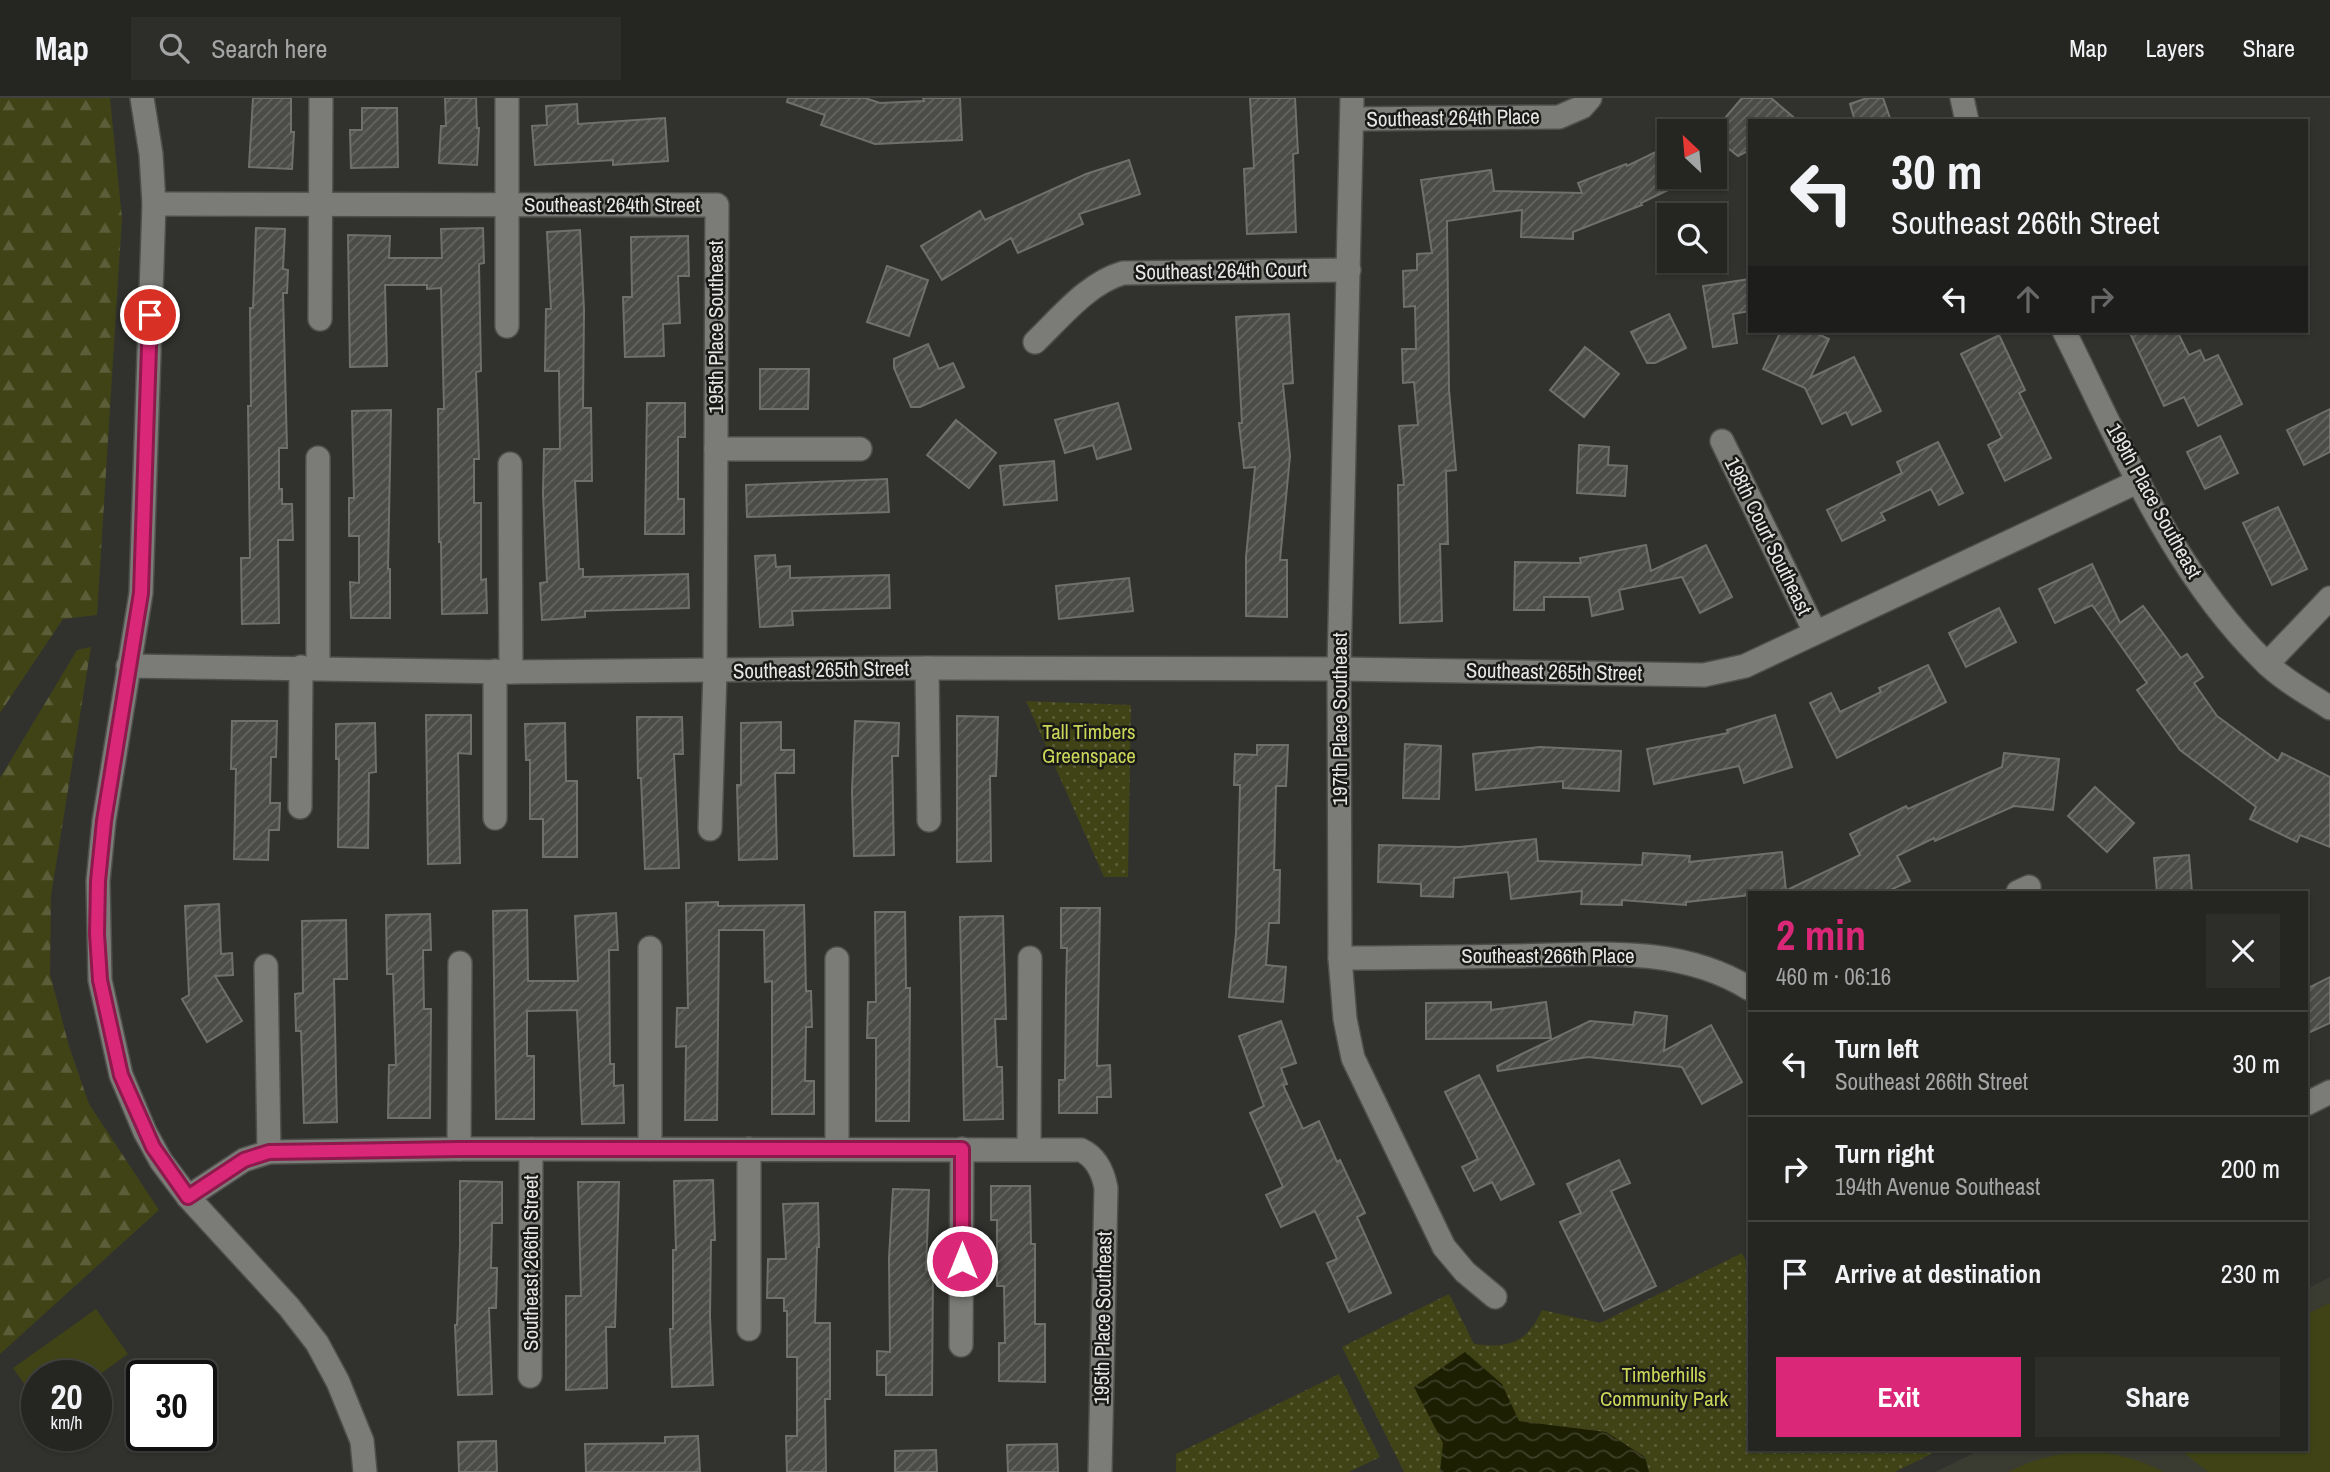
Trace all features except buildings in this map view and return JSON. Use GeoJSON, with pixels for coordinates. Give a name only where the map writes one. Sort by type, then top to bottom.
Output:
{"type":"FeatureCollection","features":[{"type":"Feature","properties":{"kind":"street"},"geometry":{"type":"LineString","coordinates":[[142,98],[151,154],[154,204],[141,593],[104,821],[98,881],[100,980],[121,1075],[145,1132],[161,1161],[188,1197],[289,1307],[317,1343],[338,1382],[362,1441],[366,1472]]}},
{"type":"Feature","properties":{"kind":"street"},"geometry":{"type":"LineString","coordinates":[[320,318],[321,98]]}},
{"type":"Feature","properties":{"kind":"street","name":"Southeast 264th Street"},"geometry":{"type":"LineString","coordinates":[[507,98],[507,326]]}},
{"type":"Feature","properties":{"kind":"street","name":"Southeast 264th Place"},"geometry":{"type":"LineString","coordinates":[[1352,109],[1559,117],[1582,107],[1590,98]]}},
{"type":"Feature","properties":{"kind":"street"},"geometry":{"type":"LineString","coordinates":[[1962,98],[1967,119]]}},
{"type":"Feature","properties":{"kind":"street","name":"197th Place Southeast"},"geometry":{"type":"LineString","coordinates":[[1352,109],[1339,669],[1340,958],[1345,1019],[1353,1058],[1444,1247],[1465,1272],[1495,1297]]}},
{"type":"Feature","properties":{"kind":"street","name":"Southeast 264th Street"},"geometry":{"type":"LineString","coordinates":[[154,204],[717,205]]}},
{"type":"Feature","properties":{"kind":"street","name":"195th Place Southeast"},"geometry":{"type":"LineString","coordinates":[[715,671],[717,205]]}},
{"type":"Feature","properties":{"kind":"street","name":"Southeast 264th Court"},"geometry":{"type":"LineString","coordinates":[[1035,342],[1089,291],[1106,278],[1123,273],[1349,270]]}},
{"type":"Feature","properties":{"kind":"street","name":"199th Place Southeast"},"geometry":{"type":"LineString","coordinates":[[2065,333],[2172,544],[2194,579],[2223,616],[2267,664],[2330,708]]}},
{"type":"Feature","properties":{"kind":"street","name":"198th Court Southeast"},"geometry":{"type":"LineString","coordinates":[[1721,441],[1815,632]]}},
{"type":"Feature","properties":{"kind":"street"},"geometry":{"type":"LineString","coordinates":[[716,449],[860,449]]}},
{"type":"Feature","properties":{"kind":"street"},"geometry":{"type":"LineString","coordinates":[[300,807],[318,458]]}},
{"type":"Feature","properties":{"kind":"street"},"geometry":{"type":"LineString","coordinates":[[495,818],[510,464]]}},
{"type":"Feature","properties":{"kind":"street","name":"Southeast 265th Street"},"geometry":{"type":"LineString","coordinates":[[128,666],[503,672],[926,668],[1339,669],[1704,675],[1745,666],[2139,481]]}},
{"type":"Feature","properties":{"kind":"street"},"geometry":{"type":"LineString","coordinates":[[2267,664],[2330,598]]}},
{"type":"Feature","properties":{"kind":"street","name":"Southeast 265th Street"},"geometry":{"type":"LineString","coordinates":[[926,668],[929,820]]}},
{"type":"Feature","properties":{"kind":"street","name":"Southeast 265th Street"},"geometry":{"type":"LineString","coordinates":[[710,829],[715,671]]}},
{"type":"Feature","properties":{"kind":"street"},"geometry":{"type":"LineString","coordinates":[[650,948],[650,1149]]}},
{"type":"Feature","properties":{"kind":"street","name":"Southeast 266th Place"},"geometry":{"type":"LineString","coordinates":[[1340,958],[1612,954],[1659,957],[1705,967],[1748,988]]}},
{"type":"Feature","properties":{"kind":"street"},"geometry":{"type":"LineString","coordinates":[[1029,1149],[1030,958]]}},
{"type":"Feature","properties":{"kind":"street"},"geometry":{"type":"LineString","coordinates":[[837,959],[837,1149]]}},
{"type":"Feature","properties":{"kind":"street"},"geometry":{"type":"LineString","coordinates":[[459,1149],[460,963]]}},
{"type":"Feature","properties":{"kind":"street"},"geometry":{"type":"LineString","coordinates":[[266,966],[269,1152]]}},
{"type":"Feature","properties":{"kind":"street"},"geometry":{"type":"LineString","coordinates":[[2308,1103],[2330,1092]]}},
{"type":"Feature","properties":{"kind":"street","name":"Southeast 266th Street"},"geometry":{"type":"LineString","coordinates":[[188,1197],[244,1160],[269,1152],[459,1149],[1029,1149],[1081,1150],[1088,1153],[1098,1166]]}},
{"type":"Feature","properties":{"kind":"street","name":"Southeast 266th Street"},"geometry":{"type":"LineString","coordinates":[[530,1376],[531,1149]]}},
{"type":"Feature","properties":{"kind":"street"},"geometry":{"type":"LineString","coordinates":[[749,1329],[750,1149]]}},
{"type":"Feature","properties":{"kind":"street"},"geometry":{"type":"LineString","coordinates":[[961,1345],[962,1149]]}},
{"type":"Feature","properties":{"kind":"street","name":"195th Place Southeast"},"geometry":{"type":"LineString","coordinates":[[1098,1166],[1104,1175],[1106,1188],[1100,1472]]}},
{"type":"Feature","properties":{"kind":"shaded area"},"geometry":{"type":"Polygon","coordinates":[[[2330,1277],[2330,1472],[1935,1472],[1978,1451],[2308,1451],[2308,1288],[2330,1277]]]}},
{"type":"Feature","properties":{"kind":"green space"},"geometry":{"type":"Polygon","coordinates":[[[0,98],[110,98],[122,218],[97,615],[63,619],[0,713],[0,98]]]}},
{"type":"Feature","properties":{"kind":"green space"},"geometry":{"type":"Polygon","coordinates":[[[91,647],[51,896],[50,974],[69,1046],[89,1104],[159,1210],[0,1354],[0,778],[77,650],[91,647]]]}},
{"type":"Feature","properties":{"kind":"green space","name":"Tall Timbers Greenspace"},"geometry":{"type":"Polygon","coordinates":[[[1026,701],[1131,705],[1128,877],[1104,877],[1026,701]]]}},
{"type":"Feature","properties":{"kind":"green space","name":"Timberhills Community Park"},"geometry":{"type":"Polygon","coordinates":[[[1742,1253],[1748,1265],[1748,1451],[1937,1451],[1895,1472],[1404,1472],[1342,1347],[1449,1294],[1474,1344],[1507,1344],[1523,1337],[1542,1310],[1600,1323],[1742,1253]]]}},
{"type":"Feature","properties":{"kind":"green space"},"geometry":{"type":"Polygon","coordinates":[[[2330,1303],[2330,1472],[2208,1472],[2182,1451],[2308,1451],[2308,1314],[2330,1303]]]}},
{"type":"Feature","properties":{"kind":"green space"},"geometry":{"type":"Polygon","coordinates":[[[96,1309],[128,1354],[112,1366],[112,1360],[24,1360],[96,1309]]]}},
{"type":"Feature","properties":{"kind":"green space"},"geometry":{"type":"Polygon","coordinates":[[[21,1362],[21,1379],[13,1368],[21,1362]]]}},
{"type":"Feature","properties":{"kind":"green space"},"geometry":{"type":"Polygon","coordinates":[[[1339,1374],[1380,1457],[1349,1472],[1176,1472],[1176,1454],[1339,1374]]]}},
{"type":"Feature","properties":{"kind":"green space"},"geometry":{"type":"Polygon","coordinates":[[[2087,1451],[2127,1457],[2164,1472],[2008,1472],[2046,1457],[2087,1451]]]}},
{"type":"Feature","properties":{"kind":"water"},"geometry":{"type":"Polygon","coordinates":[[[1465,1352],[1502,1384],[1519,1421],[1606,1432],[1645,1457],[1649,1472],[1440,1472],[1443,1443],[1414,1387],[1465,1352]]]}},
{"type":"Feature","properties":{"kind":"route"},"geometry":{"type":"LineString","coordinates":[[150,315],[141,593],[104,821],[98,881],[97,934],[100,980],[121,1075],[153,1147],[188,1197],[244,1160],[269,1152],[459,1149],[962,1149],[962,1261]]}}]}
